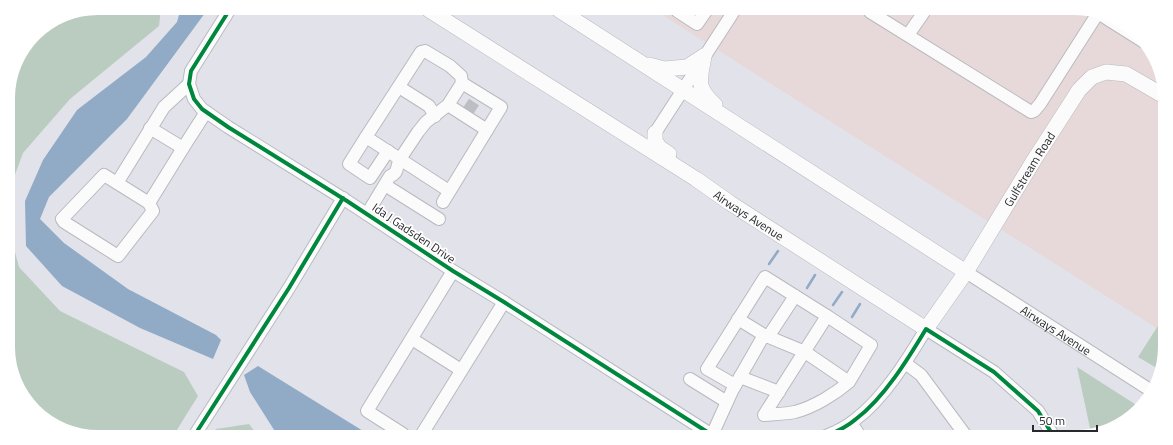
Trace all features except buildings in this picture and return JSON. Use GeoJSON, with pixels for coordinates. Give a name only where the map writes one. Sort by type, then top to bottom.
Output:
{"type":"FeatureCollection","features":[{"type":"Feature","properties":{"kind":"main road","name":"Airways Avenue"},"geometry":{"type":"LineString","coordinates":[[437,15],[696,179],[730,203],[926,329]]}},
{"type":"Feature","properties":{"kind":"main road","name":"Airways Avenue"},"geometry":{"type":"LineString","coordinates":[[567,15],[966,272]]}},
{"type":"Feature","properties":{"kind":"main road"},"geometry":{"type":"LineString","coordinates":[[641,62],[664,69],[688,67],[704,56]]}},
{"type":"Feature","properties":{"kind":"main road"},"geometry":{"type":"LineString","coordinates":[[704,56],[700,81],[704,94],[727,117]]}},
{"type":"Feature","properties":{"kind":"main road","name":"Gulfstream Road"},"geometry":{"type":"LineString","coordinates":[[926,329],[966,272],[1034,160],[1080,90],[1092,77],[1106,72],[1126,74],[1157,92]]}},
{"type":"Feature","properties":{"kind":"main road"},"geometry":{"type":"LineString","coordinates":[[620,132],[643,137],[651,136],[656,133]]}},
{"type":"Feature","properties":{"kind":"main road"},"geometry":{"type":"LineString","coordinates":[[656,133],[655,140],[660,148],[682,162],[696,179]]}},
{"type":"Feature","properties":{"kind":"street"},"geometry":{"type":"LineString","coordinates":[[117,183],[164,107],[189,84],[191,71],[226,15]]}},
{"type":"Feature","properties":{"kind":"street"},"geometry":{"type":"LineString","coordinates":[[683,15],[698,24],[704,15]]}},
{"type":"Feature","properties":{"kind":"street"},"geometry":{"type":"LineString","coordinates":[[656,133],[731,15]]}},
{"type":"Feature","properties":{"kind":"street"},"geometry":{"type":"LineString","coordinates":[[875,15],[1031,112],[1034,112],[1040,104],[1095,18]]}},
{"type":"Feature","properties":{"kind":"street"},"geometry":{"type":"LineString","coordinates":[[908,35],[922,15]]}},
{"type":"Feature","properties":{"kind":"street"},"geometry":{"type":"LineString","coordinates":[[388,152],[370,178],[349,164],[421,52],[425,51],[450,66],[461,76],[462,83],[472,106],[487,130]]}},
{"type":"Feature","properties":{"kind":"street"},"geometry":{"type":"LineString","coordinates":[[368,214],[387,181],[393,164],[399,161],[426,122],[448,105],[462,83]]}},
{"type":"Feature","properties":{"kind":"street","name":"Ida J Gadsden Drive"},"geometry":{"type":"LineString","coordinates":[[189,84],[194,98],[202,109],[228,127],[343,198],[453,271],[704,430]]}},
{"type":"Feature","properties":{"kind":"street"},"geometry":{"type":"LineString","coordinates":[[399,87],[429,106],[435,116]]}},
{"type":"Feature","properties":{"kind":"street"},"geometry":{"type":"LineString","coordinates":[[175,97],[180,96],[194,98]]}},
{"type":"Feature","properties":{"kind":"street"},"geometry":{"type":"LineString","coordinates":[[443,202],[501,107],[448,105]]}},
{"type":"Feature","properties":{"kind":"street"},"geometry":{"type":"LineString","coordinates":[[149,203],[206,112]]}},
{"type":"Feature","properties":{"kind":"street"},"geometry":{"type":"LineString","coordinates":[[150,128],[183,148]]}},
{"type":"Feature","properties":{"kind":"street"},"geometry":{"type":"LineString","coordinates":[[366,137],[399,161],[450,191]]}},
{"type":"Feature","properties":{"kind":"street"},"geometry":{"type":"LineString","coordinates":[[104,175],[117,183],[149,203],[153,211],[118,256],[62,220],[104,175]]}},
{"type":"Feature","properties":{"kind":"street"},"geometry":{"type":"LineString","coordinates":[[387,181],[439,219]]}},
{"type":"Feature","properties":{"kind":"street"},"geometry":{"type":"LineString","coordinates":[[198,430],[289,288],[343,198]]}},
{"type":"Feature","properties":{"kind":"street"},"geometry":{"type":"LineString","coordinates":[[397,430],[367,411],[453,271]]}},
{"type":"Feature","properties":{"kind":"street","name":"Airways Avenue"},"geometry":{"type":"LineString","coordinates":[[966,272],[1147,388]]}},
{"type":"Feature","properties":{"kind":"street"},"geometry":{"type":"LineString","coordinates":[[779,392],[738,381],[706,369],[765,277],[827,316],[871,345],[849,382],[807,408],[794,412],[764,415],[779,392],[827,316]]}},
{"type":"Feature","properties":{"kind":"street"},"geometry":{"type":"LineString","coordinates":[[714,430],[738,381],[766,336],[795,296]]}},
{"type":"Feature","properties":{"kind":"street"},"geometry":{"type":"LineString","coordinates":[[424,430],[504,302]]}},
{"type":"Feature","properties":{"kind":"street"},"geometry":{"type":"LineString","coordinates":[[738,319],[766,336],[804,352],[849,382]]}},
{"type":"Feature","properties":{"kind":"street"},"geometry":{"type":"LineString","coordinates":[[838,430],[851,423],[870,408],[905,363],[926,329]]}},
{"type":"Feature","properties":{"kind":"street","name":"Airways Avenue"},"geometry":{"type":"LineString","coordinates":[[926,329],[994,372],[1038,411],[1050,430]]}},
{"type":"Feature","properties":{"kind":"street"},"geometry":{"type":"LineString","coordinates":[[412,339],[462,370]]}},
{"type":"Feature","properties":{"kind":"street"},"geometry":{"type":"LineString","coordinates":[[905,363],[921,375],[962,430]]}},
{"type":"Feature","properties":{"kind":"street"},"geometry":{"type":"LineString","coordinates":[[690,379],[727,402]]}},
{"type":"Feature","properties":{"kind":"street"},"geometry":{"type":"LineString","coordinates":[[851,423],[856,430]]}},
{"type":"Feature","properties":{"kind":"shaded area"},"geometry":{"type":"Polygon","coordinates":[[[662,15],[1075,15],[1102,19],[1121,29],[1137,43],[1144,52],[1152,66],[1157,87],[1158,329],[662,15]]]}},
{"type":"Feature","properties":{"kind":"green space"},"geometry":{"type":"Polygon","coordinates":[[[98,15],[160,15],[159,26],[70,99],[23,153],[15,175],[16,87],[21,66],[32,47],[39,39],[56,26],[71,19],[98,15]]]}},
{"type":"Feature","properties":{"kind":"green space"},"geometry":{"type":"Polygon","coordinates":[[[15,252],[19,267],[60,311],[184,372],[198,396],[177,430],[87,429],[71,426],[52,416],[43,409],[29,393],[24,384],[19,374],[16,358],[15,252]]]}},
{"type":"Feature","properties":{"kind":"green space"},"geometry":{"type":"Polygon","coordinates":[[[1158,326],[1158,352],[1155,367],[1138,357],[1158,326]]]}},
{"type":"Feature","properties":{"kind":"green space"},"geometry":{"type":"Polygon","coordinates":[[[1077,367],[1135,404],[1126,413],[1107,424],[1090,428],[1077,367]]]}},
{"type":"Feature","properties":{"kind":"green space"},"geometry":{"type":"Polygon","coordinates":[[[249,424],[254,430],[216,430],[249,424]]]}},
{"type":"Feature","properties":{"kind":"water"},"geometry":{"type":"Polygon","coordinates":[[[179,15],[204,15],[127,119],[49,197],[40,219],[64,243],[128,289],[216,335],[221,340],[213,359],[140,328],[62,286],[26,246],[25,201],[43,160],[77,110],[146,57],[177,22],[179,15]]]}},
{"type":"Feature","properties":{"kind":"water"},"geometry":{"type":"Polygon","coordinates":[[[258,366],[362,430],[274,430],[250,392],[244,375],[258,366]]]}},
{"type":"Feature","properties":{"kind":"waterway"},"geometry":{"type":"LineString","coordinates":[[769,264],[778,251]]}},
{"type":"Feature","properties":{"kind":"waterway"},"geometry":{"type":"LineString","coordinates":[[807,288],[815,275]]}},
{"type":"Feature","properties":{"kind":"waterway"},"geometry":{"type":"LineString","coordinates":[[833,305],[842,292]]}},
{"type":"Feature","properties":{"kind":"waterway"},"geometry":{"type":"LineString","coordinates":[[852,317],[860,304]]}},
{"type":"Feature","properties":{"kind":"tunnel"},"geometry":{"type":"LineString","coordinates":[[468,111],[474,102]]}},
{"type":"Feature","properties":{"kind":"cycle path"},"geometry":{"type":"LineString","coordinates":[[226,15],[191,71],[189,84],[194,99],[202,109],[228,127],[347,201],[453,271],[704,430]]}},
{"type":"Feature","properties":{"kind":"cycle path"},"geometry":{"type":"LineString","coordinates":[[198,430],[289,288],[343,198]]}},
{"type":"Feature","properties":{"kind":"cycle path"},"geometry":{"type":"LineString","coordinates":[[840,430],[853,422],[886,389],[926,329],[994,372],[1038,411],[1050,430]]}}]}
